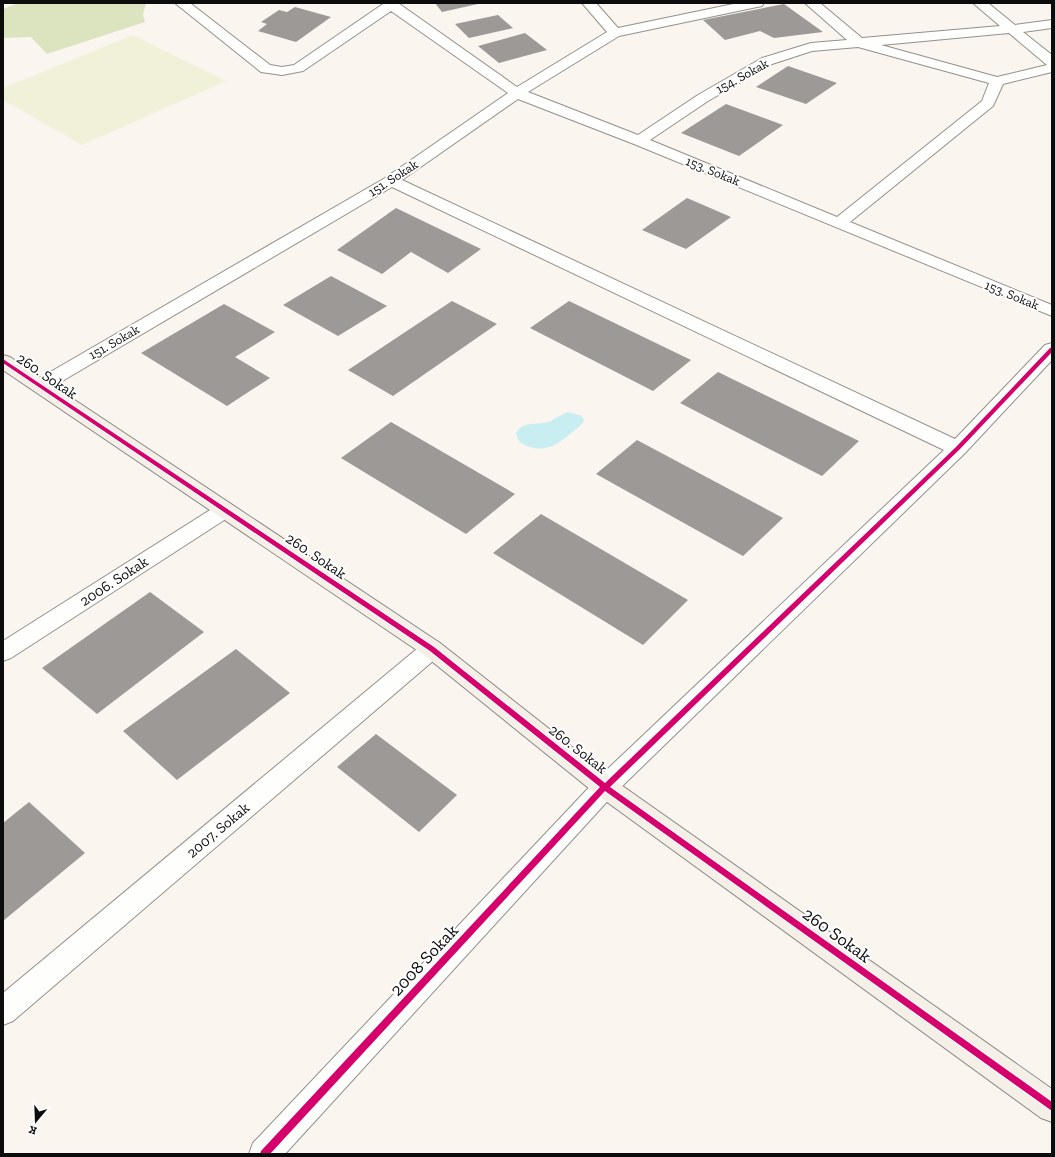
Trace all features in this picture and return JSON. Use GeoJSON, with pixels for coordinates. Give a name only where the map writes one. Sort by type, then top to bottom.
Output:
{"type":"FeatureCollection","features":[{"type":"Feature","properties":{"kind":"street"},"geometry":{"type":"LineString","coordinates":[[182,3],[266,69],[282,71],[298,68],[390,4]]}},
{"type":"Feature","properties":{"kind":"street"},"geometry":{"type":"LineString","coordinates":[[589,3],[615,33]]}},
{"type":"Feature","properties":{"kind":"street","name":"151. Sokak"},"geometry":{"type":"LineString","coordinates":[[40,386],[391,181],[517,93],[615,33],[757,3]]}},
{"type":"Feature","properties":{"kind":"street"},"geometry":{"type":"LineString","coordinates":[[812,3],[859,44],[998,81],[1052,68]]}},
{"type":"Feature","properties":{"kind":"street"},"geometry":{"type":"LineString","coordinates":[[980,3],[1052,62]]}},
{"type":"Feature","properties":{"kind":"street","name":"153. Sokak"},"geometry":{"type":"LineString","coordinates":[[390,4],[517,93],[639,141],[1052,311]]}},
{"type":"Feature","properties":{"kind":"street","name":"154. Sokak"},"geometry":{"type":"LineString","coordinates":[[639,141],[703,98],[767,61],[811,47],[859,44],[1052,24]]}},
{"type":"Feature","properties":{"kind":"street"},"geometry":{"type":"LineString","coordinates":[[839,224],[988,103],[998,81]]}},
{"type":"Feature","properties":{"kind":"street"},"geometry":{"type":"LineString","coordinates":[[391,181],[958,448]]}},
{"type":"Feature","properties":{"kind":"street","name":"2008 Sokak"},"geometry":{"type":"LineString","coordinates":[[264,1154],[605,787],[958,448],[1052,349]]}},
{"type":"Feature","properties":{"kind":"street","name":"260. Sokak"},"geometry":{"type":"LineString","coordinates":[[3,361],[432,649],[605,787]]}},
{"type":"Feature","properties":{"kind":"street","name":"2006. Sokak"},"geometry":{"type":"LineString","coordinates":[[3,652],[225,510]]}},
{"type":"Feature","properties":{"kind":"street","name":"2007. Sokak"},"geometry":{"type":"LineString","coordinates":[[3,1011],[432,649]]}},
{"type":"Feature","properties":{"kind":"street","name":"260 Sokak"},"geometry":{"type":"LineString","coordinates":[[605,787],[1052,1107]]}},
{"type":"Feature","properties":{"kind":"green space"},"geometry":{"type":"Polygon","coordinates":[[[18,3],[146,3],[143,14],[145,22],[47,54],[31,37],[3,38],[3,9],[18,3]]]}},
{"type":"Feature","properties":{"kind":"green space"},"geometry":{"type":"Polygon","coordinates":[[[133,35],[226,81],[82,145],[3,100],[3,88],[133,35]]]}},
{"type":"Feature","properties":{"kind":"water"},"geometry":{"type":"Polygon","coordinates":[[[568,412],[582,416],[584,421],[578,428],[557,444],[547,448],[536,448],[524,445],[518,439],[516,433],[523,426],[551,421],[568,412]]]}},
{"type":"Feature","properties":{"kind":"building"},"geometry":{"type":"Polygon","coordinates":[[[435,3],[478,3],[478,4],[442,12],[435,3]]]}},
{"type":"Feature","properties":{"kind":"building"},"geometry":{"type":"Polygon","coordinates":[[[784,4],[823,32],[774,38],[760,31],[725,40],[703,20],[784,4]]]}},
{"type":"Feature","properties":{"kind":"building"},"geometry":{"type":"Polygon","coordinates":[[[295,7],[331,17],[296,42],[258,31],[267,24],[261,22],[279,10],[287,12],[295,7]]]}},
{"type":"Feature","properties":{"kind":"building"},"geometry":{"type":"Polygon","coordinates":[[[498,15],[513,28],[469,38],[455,24],[498,15]]]}},
{"type":"Feature","properties":{"kind":"building"},"geometry":{"type":"Polygon","coordinates":[[[525,33],[547,50],[499,63],[478,46],[525,33]]]}},
{"type":"Feature","properties":{"kind":"building"},"geometry":{"type":"Polygon","coordinates":[[[788,66],[837,83],[806,104],[756,87],[788,66]]]}},
{"type":"Feature","properties":{"kind":"building"},"geometry":{"type":"Polygon","coordinates":[[[726,104],[783,125],[739,156],[681,133],[726,104]]]}},
{"type":"Feature","properties":{"kind":"building"},"geometry":{"type":"Polygon","coordinates":[[[687,198],[731,217],[686,249],[642,230],[687,198]]]}},
{"type":"Feature","properties":{"kind":"building"},"geometry":{"type":"Polygon","coordinates":[[[396,208],[481,249],[448,273],[411,252],[382,274],[337,250],[396,208]]]}},
{"type":"Feature","properties":{"kind":"building"},"geometry":{"type":"Polygon","coordinates":[[[331,276],[387,306],[338,336],[283,305],[331,276]]]}},
{"type":"Feature","properties":{"kind":"building"},"geometry":{"type":"Polygon","coordinates":[[[452,301],[497,324],[393,396],[348,370],[452,301]]]}},
{"type":"Feature","properties":{"kind":"building"},"geometry":{"type":"Polygon","coordinates":[[[569,301],[691,360],[653,391],[530,328],[569,301]]]}},
{"type":"Feature","properties":{"kind":"building"},"geometry":{"type":"Polygon","coordinates":[[[224,304],[275,332],[235,357],[270,378],[227,406],[141,353],[224,304]]]}},
{"type":"Feature","properties":{"kind":"building"},"geometry":{"type":"Polygon","coordinates":[[[718,372],[859,441],[822,476],[680,403],[718,372]]]}},
{"type":"Feature","properties":{"kind":"building"},"geometry":{"type":"Polygon","coordinates":[[[391,422],[515,494],[466,534],[341,458],[391,422]]]}},
{"type":"Feature","properties":{"kind":"building"},"geometry":{"type":"Polygon","coordinates":[[[637,440],[783,518],[743,556],[596,474],[637,440]]]}},
{"type":"Feature","properties":{"kind":"building"},"geometry":{"type":"Polygon","coordinates":[[[541,514],[688,600],[643,645],[493,553],[541,514]]]}},
{"type":"Feature","properties":{"kind":"building"},"geometry":{"type":"Polygon","coordinates":[[[150,592],[204,632],[97,714],[42,668],[150,592]]]}},
{"type":"Feature","properties":{"kind":"building"},"geometry":{"type":"Polygon","coordinates":[[[236,649],[290,693],[177,780],[123,731],[236,649]]]}},
{"type":"Feature","properties":{"kind":"building"},"geometry":{"type":"Polygon","coordinates":[[[376,734],[457,795],[419,832],[337,767],[376,734]]]}},
{"type":"Feature","properties":{"kind":"building"},"geometry":{"type":"Polygon","coordinates":[[[29,802],[85,853],[3,921],[3,823],[29,802]]]}},
{"type":"Feature","properties":{"kind":"cycle path"},"geometry":{"type":"LineString","coordinates":[[264,1154],[605,787],[958,448],[1052,349]]}},
{"type":"Feature","properties":{"kind":"cycle path"},"geometry":{"type":"LineString","coordinates":[[3,361],[432,649],[605,787],[1052,1107]]}}]}
